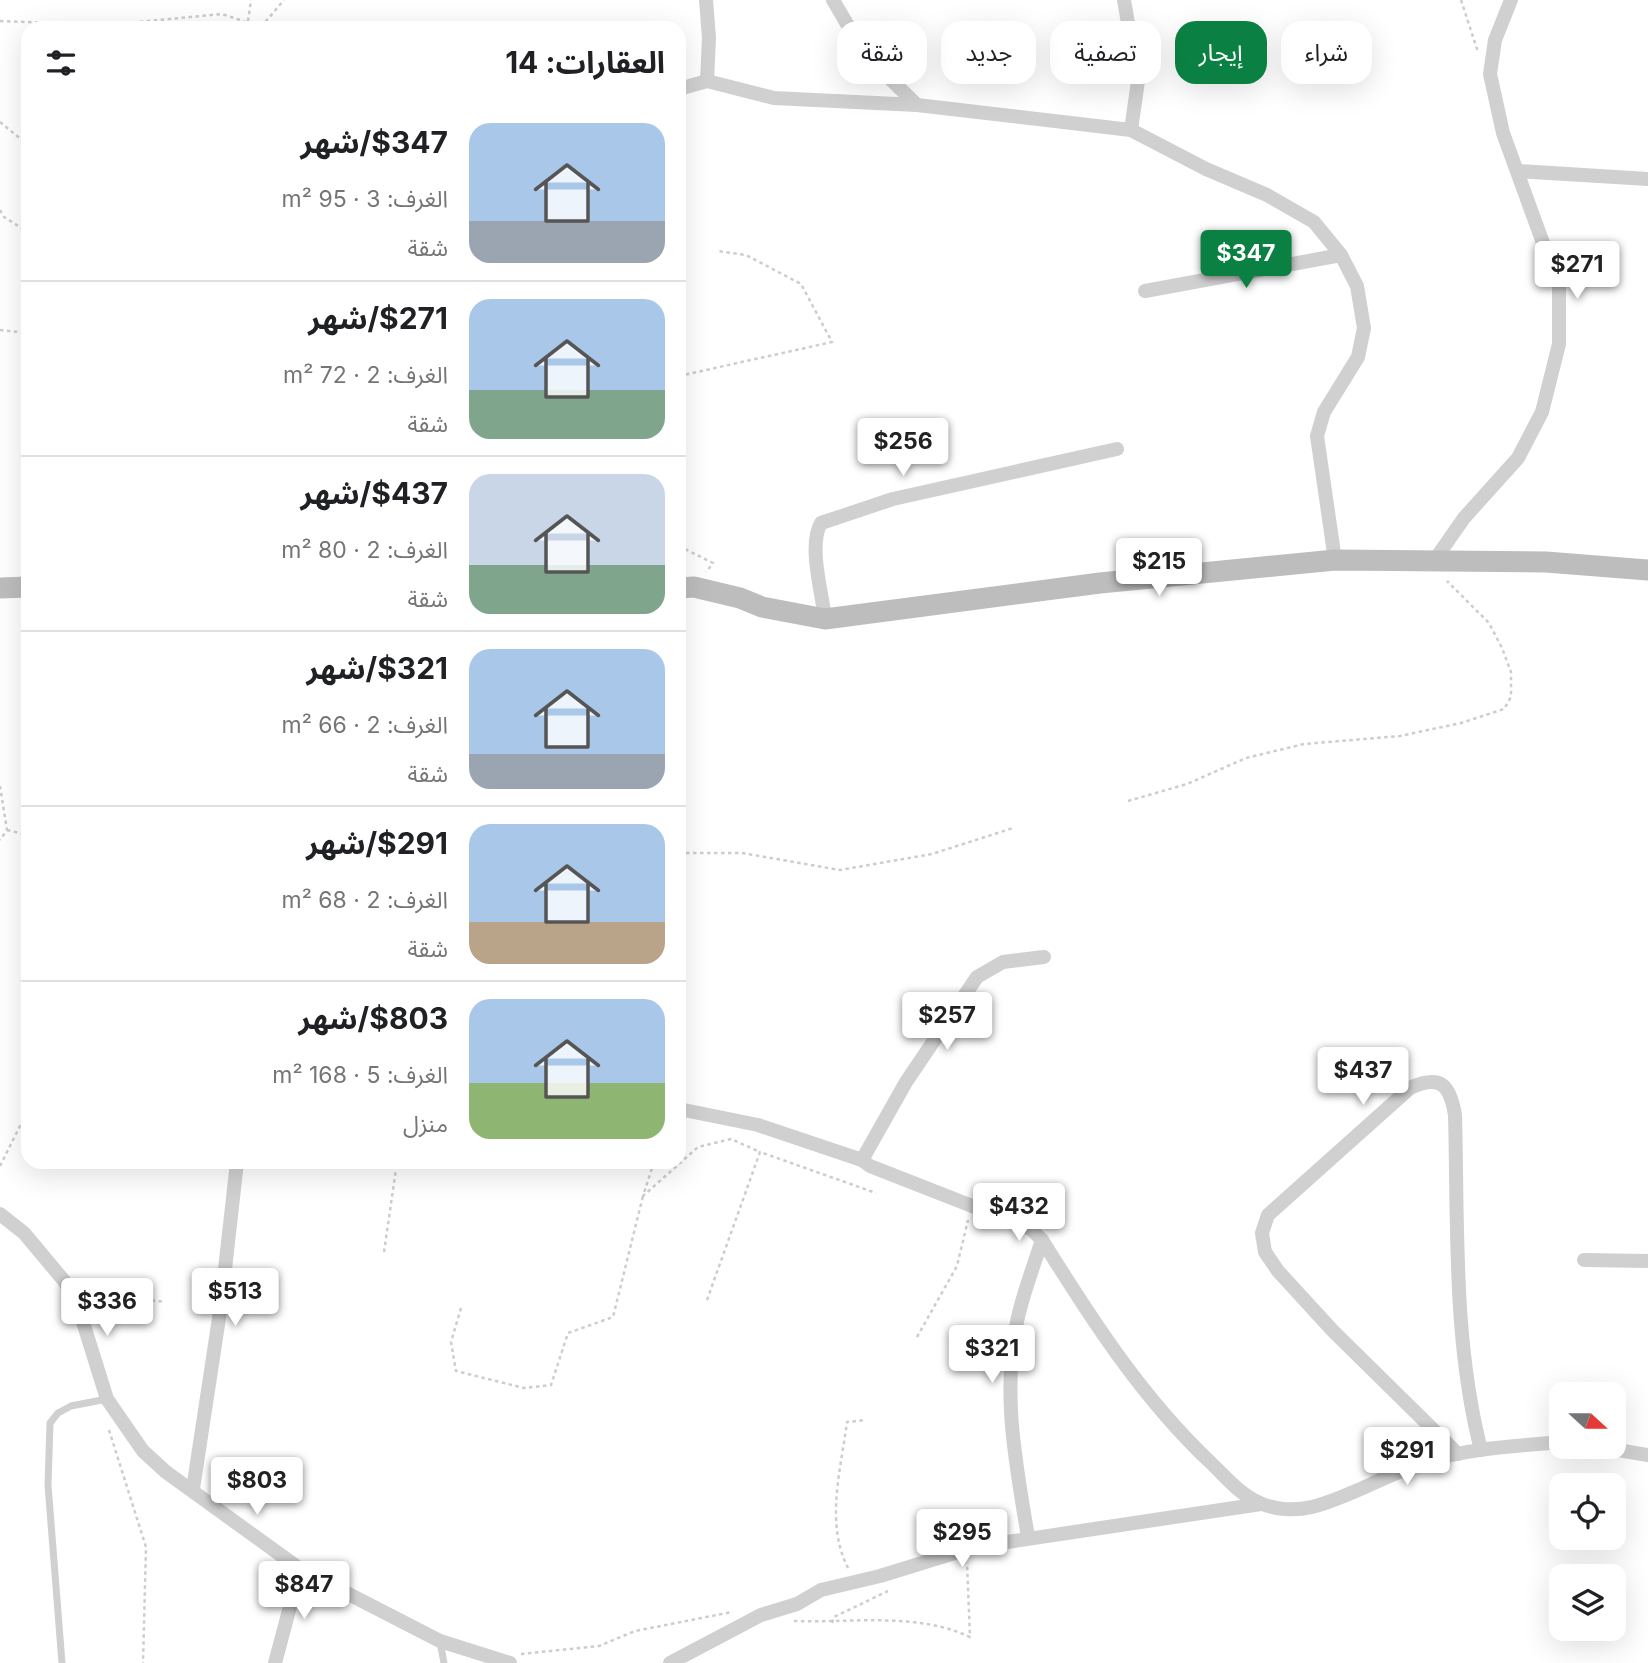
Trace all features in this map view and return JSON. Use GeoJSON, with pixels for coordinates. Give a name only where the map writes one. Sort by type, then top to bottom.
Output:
{"type":"FeatureCollection","features":[{"type":"Feature","properties":{"kind":"street"},"geometry":{"type":"LineString","coordinates":[[706,0],[709,38],[707,81]]}},
{"type":"Feature","properties":{"kind":"street"},"geometry":{"type":"LineString","coordinates":[[834,0],[847,24],[873,52],[881,70],[917,105]]}},
{"type":"Feature","properties":{"kind":"street"},"geometry":{"type":"LineString","coordinates":[[1124,0],[1138,80],[1131,130]]}},
{"type":"Feature","properties":{"kind":"street"},"geometry":{"type":"LineString","coordinates":[[1434,561],[1464,517],[1518,458],[1542,412],[1559,344],[1559,287],[1495,106],[1491,65],[1495,40],[1511,0]]}},
{"type":"Feature","properties":{"kind":"street"},"geometry":{"type":"LineString","coordinates":[[686,87],[707,81],[775,98],[917,105],[1131,130],[1206,169],[1268,195],[1321,228],[1341,256],[1357,286],[1364,328],[1358,357],[1324,412],[1317,436],[1335,560]]}},
{"type":"Feature","properties":{"kind":"street"},"geometry":{"type":"LineString","coordinates":[[1517,171],[1648,179]]}},
{"type":"Feature","properties":{"kind":"street"},"geometry":{"type":"LineString","coordinates":[[1145,291],[1341,256]]}},
{"type":"Feature","properties":{"kind":"street"},"geometry":{"type":"LineString","coordinates":[[825,619],[820,575],[814,556],[816,532],[821,523],[841,514],[893,499],[1117,449]]}},
{"type":"Feature","properties":{"kind":"street"},"geometry":{"type":"LineString","coordinates":[[686,588],[825,619],[1100,583],[1335,560],[1546,562],[1648,570]]}},
{"type":"Feature","properties":{"kind":"street"},"geometry":{"type":"LineString","coordinates":[[0,588],[21,587]]}},
{"type":"Feature","properties":{"kind":"street"},"geometry":{"type":"LineString","coordinates":[[862,1160],[906,1082],[977,977],[1003,962],[1044,957]]}},
{"type":"Feature","properties":{"kind":"street"},"geometry":{"type":"LineString","coordinates":[[1458,1454],[1333,1331],[1278,1271],[1265,1252],[1262,1233],[1268,1215],[1410,1088],[1427,1081],[1444,1085],[1452,1095],[1455,1115],[1460,1317],[1466,1381],[1481,1450]]}},
{"type":"Feature","properties":{"kind":"street"},"geometry":{"type":"LineString","coordinates":[[686,1110],[758,1125],[862,1160],[870,1166],[972,1203],[1031,1229],[1042,1240],[1094,1322],[1148,1397],[1215,1468],[1242,1492],[1261,1504]]}},
{"type":"Feature","properties":{"kind":"street"},"geometry":{"type":"LineString","coordinates":[[193,1489],[221,1305],[236,1169]]}},
{"type":"Feature","properties":{"kind":"street"},"geometry":{"type":"LineString","coordinates":[[0,1214],[24,1233],[69,1290],[78,1306],[107,1399],[143,1451],[166,1472],[300,1569],[440,1642],[510,1663]]}},
{"type":"Feature","properties":{"kind":"street"},"geometry":{"type":"LineString","coordinates":[[1028,1537],[1012,1422],[1010,1371],[1017,1318],[1042,1240]]}},
{"type":"Feature","properties":{"kind":"street"},"geometry":{"type":"LineString","coordinates":[[1584,1260],[1648,1261]]}},
{"type":"Feature","properties":{"kind":"street"},"geometry":{"type":"LineString","coordinates":[[670,1663],[761,1615],[797,1604],[821,1590],[880,1576],[967,1549],[1028,1537],[1261,1504],[1285,1509],[1312,1507],[1425,1462],[1481,1450],[1549,1443]]}},
{"type":"Feature","properties":{"kind":"street"},"geometry":{"type":"LineString","coordinates":[[1626,1451],[1648,1455]]}},
{"type":"Feature","properties":{"kind":"street"},"geometry":{"type":"LineString","coordinates":[[275,1663],[300,1569]]}},
{"type":"Feature","properties":{"kind":"lane"},"geometry":{"type":"LineString","coordinates":[[62,1663],[48,1485],[50,1423],[58,1413],[71,1406],[107,1399]]}},
{"type":"Feature","properties":{"kind":"lane"},"geometry":{"type":"LineString","coordinates":[[440,1642],[444,1663]]}},
{"type":"Feature","properties":{"kind":"path"},"geometry":{"type":"LineString","coordinates":[[248,21],[251,0]]}},
{"type":"Feature","properties":{"kind":"path"},"geometry":{"type":"LineString","coordinates":[[267,21],[284,0]]}},
{"type":"Feature","properties":{"kind":"path"},"geometry":{"type":"LineString","coordinates":[[1461,0],[1481,61],[1491,65]]}},
{"type":"Feature","properties":{"kind":"path"},"geometry":{"type":"LineString","coordinates":[[149,21],[222,14],[245,21]]}},
{"type":"Feature","properties":{"kind":"path"},"geometry":{"type":"LineString","coordinates":[[0,21],[21,22]]}},
{"type":"Feature","properties":{"kind":"path"},"geometry":{"type":"LineString","coordinates":[[0,122],[21,139]]}},
{"type":"Feature","properties":{"kind":"path"},"geometry":{"type":"LineString","coordinates":[[0,210],[21,227]]}},
{"type":"Feature","properties":{"kind":"path"},"geometry":{"type":"LineString","coordinates":[[686,374],[832,342],[801,284],[746,255],[718,251]]}},
{"type":"Feature","properties":{"kind":"path"},"geometry":{"type":"LineString","coordinates":[[0,330],[21,333]]}},
{"type":"Feature","properties":{"kind":"path"},"geometry":{"type":"LineString","coordinates":[[686,550],[713,563],[686,588]]}},
{"type":"Feature","properties":{"kind":"path"},"geometry":{"type":"LineString","coordinates":[[1128,801],[1187,784],[1246,758],[1292,746],[1400,736],[1461,723],[1504,709],[1511,697],[1511,672],[1502,648],[1489,623],[1455,590],[1434,561]]}},
{"type":"Feature","properties":{"kind":"path"},"geometry":{"type":"LineString","coordinates":[[0,786],[7,830],[0,840]]}},
{"type":"Feature","properties":{"kind":"path"},"geometry":{"type":"LineString","coordinates":[[686,853],[742,853],[840,870],[932,855],[1013,828]]}},
{"type":"Feature","properties":{"kind":"path"},"geometry":{"type":"LineString","coordinates":[[7,830],[21,833]]}},
{"type":"Feature","properties":{"kind":"path"},"geometry":{"type":"LineString","coordinates":[[0,1166],[21,1124]]}},
{"type":"Feature","properties":{"kind":"path"},"geometry":{"type":"LineString","coordinates":[[686,1158],[698,1147],[731,1139],[876,1193]]}},
{"type":"Feature","properties":{"kind":"path"},"geometry":{"type":"LineString","coordinates":[[707,1300],[760,1152]]}},
{"type":"Feature","properties":{"kind":"path"},"geometry":{"type":"LineString","coordinates":[[384,1252],[396,1169]]}},
{"type":"Feature","properties":{"kind":"path"},"geometry":{"type":"LineString","coordinates":[[461,1308],[451,1342],[456,1371],[524,1388],[551,1385],[568,1333],[612,1317],[652,1169]]}},
{"type":"Feature","properties":{"kind":"path"},"geometry":{"type":"LineString","coordinates":[[643,1196],[673,1169]]}},
{"type":"Feature","properties":{"kind":"path"},"geometry":{"type":"LineString","coordinates":[[916,1338],[957,1266],[972,1203]]}},
{"type":"Feature","properties":{"kind":"path"},"geometry":{"type":"LineString","coordinates":[[69,1290],[165,1302]]}},
{"type":"Feature","properties":{"kind":"path"},"geometry":{"type":"LineString","coordinates":[[117,1415],[108,1431],[146,1547],[143,1663]]}},
{"type":"Feature","properties":{"kind":"path"},"geometry":{"type":"LineString","coordinates":[[855,1580],[843,1557],[835,1519],[847,1422],[866,1420]]}},
{"type":"Feature","properties":{"kind":"path"},"geometry":{"type":"LineString","coordinates":[[496,1657],[598,1646],[635,1631],[724,1612],[761,1615],[788,1621],[909,1622],[950,1628],[970,1637],[967,1549]]}}]}
